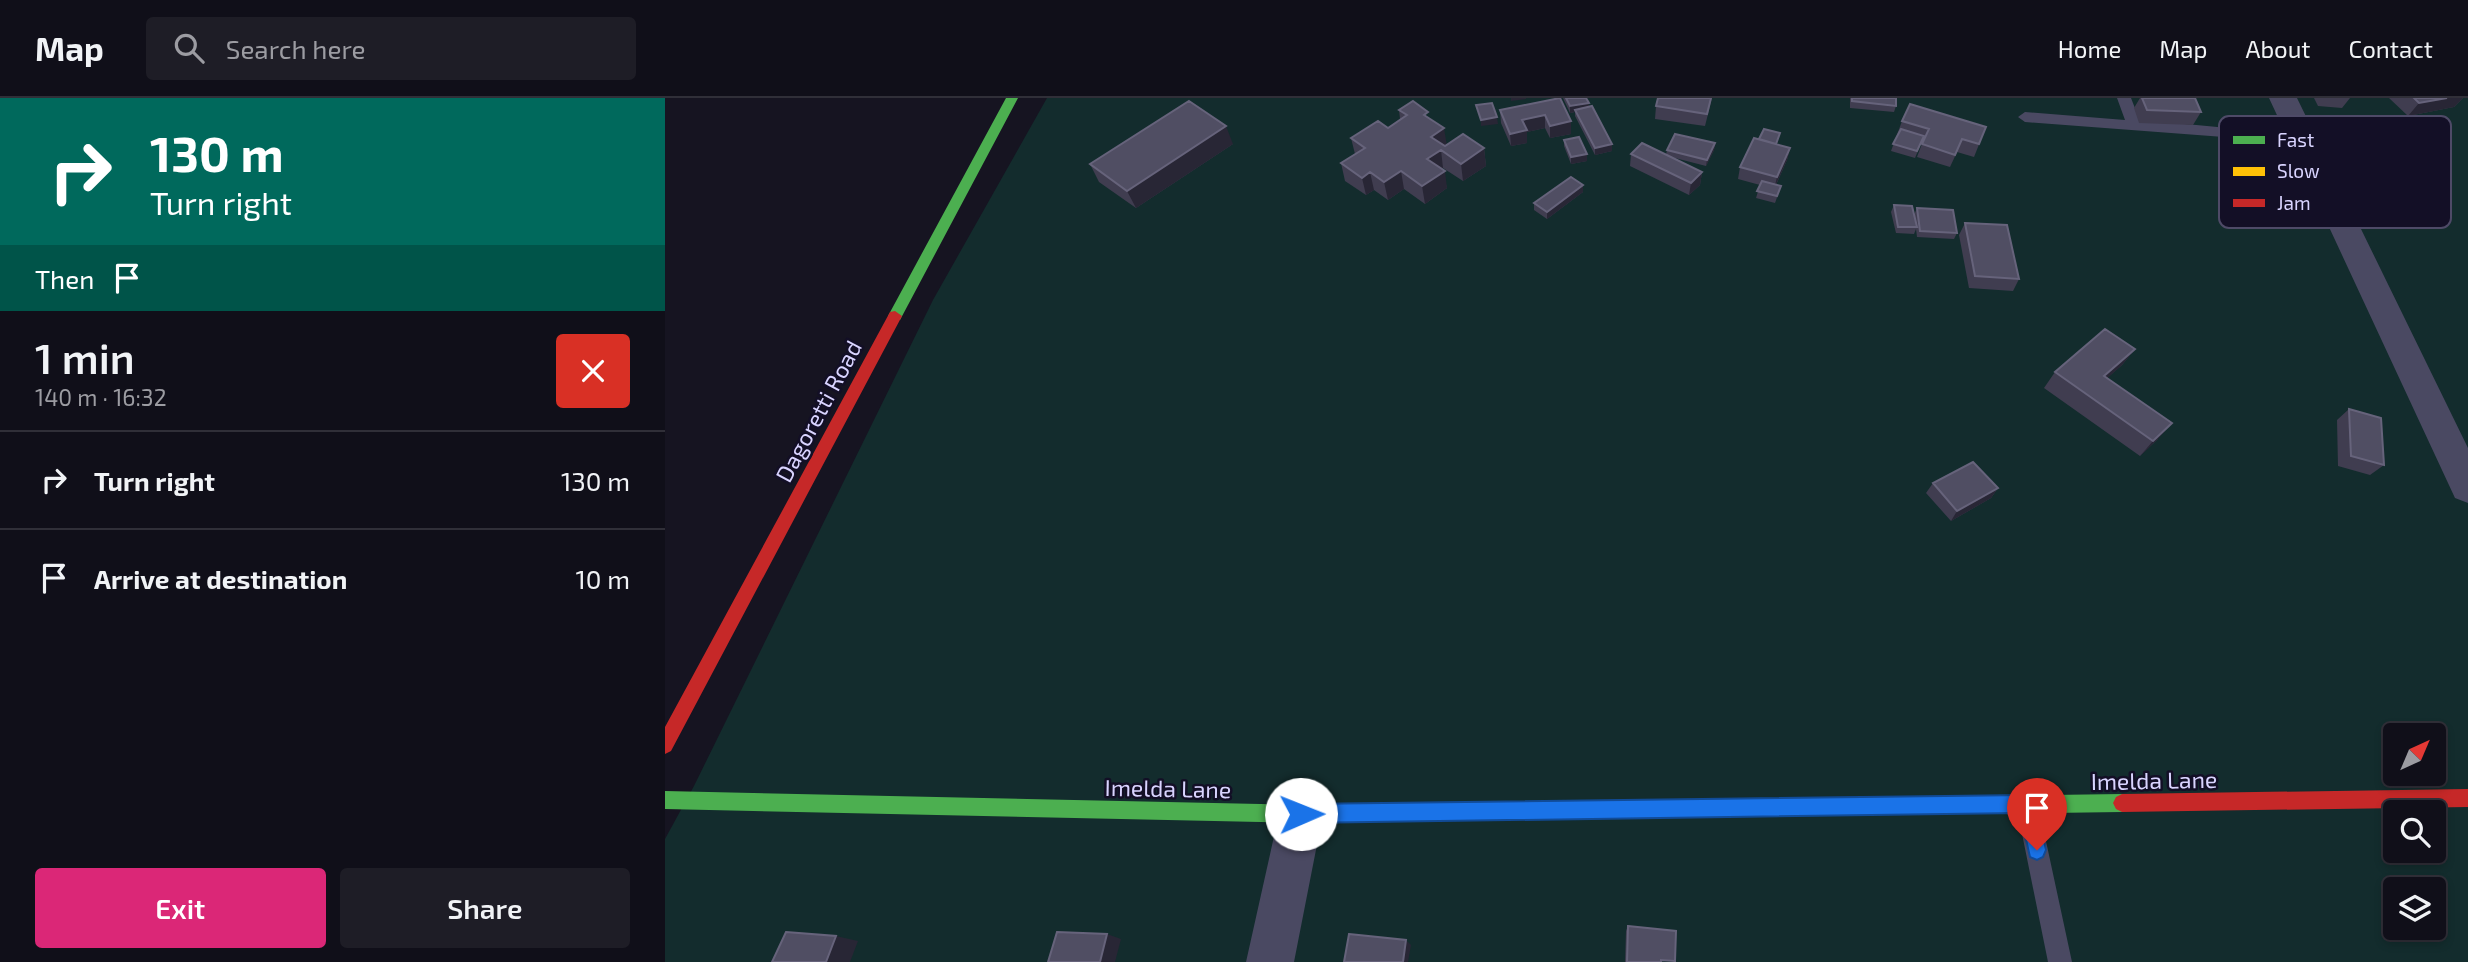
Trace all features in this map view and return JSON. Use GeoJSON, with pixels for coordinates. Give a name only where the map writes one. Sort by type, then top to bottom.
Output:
{"type":"FeatureCollection","features":[{"type":"Feature","properties":{"kind":"street","name":"Dagoretti Road"},"geometry":{"type":"LineString","coordinates":[[665,745],[1012,98]]}},
{"type":"Feature","properties":{"kind":"street"},"geometry":{"type":"LineString","coordinates":[[2283,98],[2292,116]]}},
{"type":"Feature","properties":{"kind":"street"},"geometry":{"type":"LineString","coordinates":[[2347,228],[2468,487]]}},
{"type":"Feature","properties":{"kind":"street","name":"Imelda Lane"},"geometry":{"type":"LineString","coordinates":[[665,800],[1301,814],[2468,798]]}},
{"type":"Feature","properties":{"kind":"street"},"geometry":{"type":"LineString","coordinates":[[1270,962],[1301,814]]}},
{"type":"Feature","properties":{"kind":"lane"},"geometry":{"type":"LineString","coordinates":[[2125,98],[2134,125]]}},
{"type":"Feature","properties":{"kind":"lane"},"geometry":{"type":"LineString","coordinates":[[2025,117],[2219,132]]}},
{"type":"Feature","properties":{"kind":"lane"},"geometry":{"type":"LineString","coordinates":[[2027,804],[2060,962]]}},
{"type":"Feature","properties":{"kind":"green space"},"geometry":{"type":"Polygon","coordinates":[[[1047,98],[2468,98],[2468,962],[665,962],[665,839],[694,786],[933,300],[1047,98]]]}},
{"type":"Feature","properties":{"kind":"building"},"geometry":{"type":"Polygon","coordinates":[[[1560,98],[1571,121],[1550,126],[1545,115],[1522,120],[1527,130],[1510,134],[1500,110],[1560,98]]]}},
{"type":"Feature","properties":{"kind":"building"},"geometry":{"type":"Polygon","coordinates":[[[1566,98],[1586,98],[1589,103],[1570,106],[1566,98]]]}},
{"type":"Feature","properties":{"kind":"building"},"geometry":{"type":"Polygon","coordinates":[[[1658,98],[1711,98],[1707,114],[1656,106],[1658,98]]]}},
{"type":"Feature","properties":{"kind":"building"},"geometry":{"type":"Polygon","coordinates":[[[1852,98],[1896,98],[1896,106],[1852,101],[1852,98]]]}},
{"type":"Feature","properties":{"kind":"building"},"geometry":{"type":"Polygon","coordinates":[[[2142,98],[2195,98],[2201,112],[2147,110],[2142,98]]]}},
{"type":"Feature","properties":{"kind":"building"},"geometry":{"type":"Polygon","coordinates":[[[2414,98],[2447,98],[2419,103],[2414,98]]]}},
{"type":"Feature","properties":{"kind":"building"},"geometry":{"type":"Polygon","coordinates":[[[1189,101],[1226,126],[1127,191],[1090,164],[1189,101]]]}},
{"type":"Feature","properties":{"kind":"building"},"geometry":{"type":"Polygon","coordinates":[[[1413,101],[1428,112],[1424,115],[1444,128],[1431,137],[1445,146],[1463,134],[1484,148],[1461,164],[1441,150],[1427,159],[1445,171],[1422,186],[1401,171],[1384,182],[1370,172],[1362,178],[1341,163],[1365,148],[1351,138],[1378,121],[1388,128],[1407,115],[1399,110],[1413,101]]]}},
{"type":"Feature","properties":{"kind":"building"},"geometry":{"type":"Polygon","coordinates":[[[1492,103],[1497,117],[1481,120],[1476,105],[1492,103]]]}},
{"type":"Feature","properties":{"kind":"building"},"geometry":{"type":"Polygon","coordinates":[[[1910,104],[1986,127],[1979,144],[1962,139],[1955,155],[1922,144],[1929,129],[1902,121],[1910,104]]]}},
{"type":"Feature","properties":{"kind":"building"},"geometry":{"type":"Polygon","coordinates":[[[1592,106],[1612,144],[1595,148],[1575,110],[1592,106]]]}},
{"type":"Feature","properties":{"kind":"building"},"geometry":{"type":"Polygon","coordinates":[[[1764,129],[1780,133],[1776,144],[1759,139],[1764,129]]]}},
{"type":"Feature","properties":{"kind":"building"},"geometry":{"type":"Polygon","coordinates":[[[1901,129],[1924,136],[1917,151],[1893,144],[1901,129]]]}},
{"type":"Feature","properties":{"kind":"building"},"geometry":{"type":"Polygon","coordinates":[[[1675,134],[1715,143],[1707,160],[1667,150],[1675,134]]]}},
{"type":"Feature","properties":{"kind":"building"},"geometry":{"type":"Polygon","coordinates":[[[1579,137],[1587,154],[1571,157],[1564,140],[1579,137]]]}},
{"type":"Feature","properties":{"kind":"building"},"geometry":{"type":"Polygon","coordinates":[[[1754,138],[1790,148],[1777,177],[1740,167],[1754,138]]]}},
{"type":"Feature","properties":{"kind":"building"},"geometry":{"type":"Polygon","coordinates":[[[1642,143],[1702,172],[1691,183],[1631,154],[1642,143]]]}},
{"type":"Feature","properties":{"kind":"building"},"geometry":{"type":"Polygon","coordinates":[[[1571,177],[1583,185],[1547,212],[1534,203],[1571,177]]]}},
{"type":"Feature","properties":{"kind":"building"},"geometry":{"type":"Polygon","coordinates":[[[1762,181],[1781,186],[1777,196],[1757,191],[1762,181]]]}},
{"type":"Feature","properties":{"kind":"building"},"geometry":{"type":"Polygon","coordinates":[[[1894,205],[1912,206],[1917,227],[1898,227],[1894,205]]]}},
{"type":"Feature","properties":{"kind":"building"},"geometry":{"type":"Polygon","coordinates":[[[1917,208],[1953,210],[1957,233],[1920,231],[1917,208]]]}},
{"type":"Feature","properties":{"kind":"building"},"geometry":{"type":"Polygon","coordinates":[[[1965,223],[2007,225],[2019,279],[1975,276],[1965,223]]]}},
{"type":"Feature","properties":{"kind":"building"},"geometry":{"type":"Polygon","coordinates":[[[2105,329],[2135,349],[2104,376],[2172,423],[2153,441],[2055,372],[2105,329]]]}},
{"type":"Feature","properties":{"kind":"building"},"geometry":{"type":"Polygon","coordinates":[[[2349,409],[2381,418],[2384,465],[2351,456],[2349,409]]]}},
{"type":"Feature","properties":{"kind":"building"},"geometry":{"type":"Polygon","coordinates":[[[1973,462],[1998,488],[1957,511],[1933,483],[1973,462]]]}},
{"type":"Feature","properties":{"kind":"building"},"geometry":{"type":"Polygon","coordinates":[[[1628,926],[1676,931],[1675,961],[1627,962],[1628,926]]]}},
{"type":"Feature","properties":{"kind":"building"},"geometry":{"type":"Polygon","coordinates":[[[786,932],[836,936],[826,962],[772,962],[786,932]]]}},
{"type":"Feature","properties":{"kind":"building"},"geometry":{"type":"Polygon","coordinates":[[[1057,932],[1107,934],[1100,962],[1048,962],[1057,932]]]}},
{"type":"Feature","properties":{"kind":"building"},"geometry":{"type":"Polygon","coordinates":[[[1349,934],[1406,940],[1403,962],[1344,962],[1349,934]]]}},
{"type":"Feature","properties":{"kind":"traffic: fast"},"geometry":{"type":"LineString","coordinates":[[895,316],[1012,98]]}},
{"type":"Feature","properties":{"kind":"traffic: fast"},"geometry":{"type":"LineString","coordinates":[[665,800],[1301,814],[1366,813]]}},
{"type":"Feature","properties":{"kind":"traffic: fast"},"geometry":{"type":"LineString","coordinates":[[1650,809],[2122,803]]}},
{"type":"Feature","properties":{"kind":"traffic: slow"},"geometry":{"type":"LineString","coordinates":[[1366,813],[1650,809]]}},
{"type":"Feature","properties":{"kind":"traffic: jam"},"geometry":{"type":"LineString","coordinates":[[665,745],[895,316]]}},
{"type":"Feature","properties":{"kind":"traffic: jam"},"geometry":{"type":"LineString","coordinates":[[2122,803],[2468,798]]}},
{"type":"Feature","properties":{"kind":"route"},"geometry":{"type":"LineString","coordinates":[[1301,814],[2027,804],[2037,850]]}}]}
